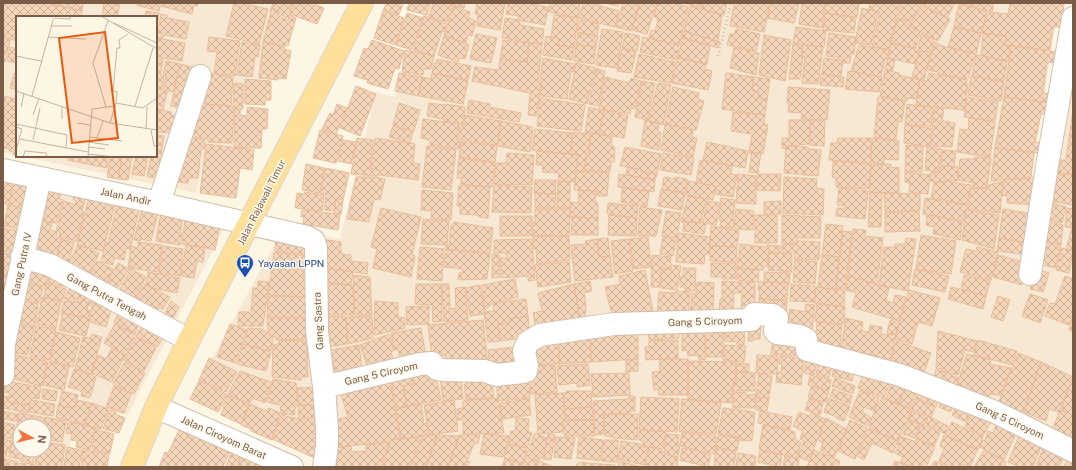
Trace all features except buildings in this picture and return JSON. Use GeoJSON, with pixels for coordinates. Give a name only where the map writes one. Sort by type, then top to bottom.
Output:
{"type":"FeatureCollection","features":[{"type":"Feature","properties":{"kind":"main road","name":"Jalan Rajawali Timur"},"geometry":{"type":"LineString","coordinates":[[132,467],[156,407],[189,340],[362,3]]}},
{"type":"Feature","properties":{"kind":"street"},"geometry":{"type":"LineString","coordinates":[[1030,274],[1046,166],[1073,18]]}},
{"type":"Feature","properties":{"kind":"street"},"geometry":{"type":"LineString","coordinates":[[159,203],[200,76]]}},
{"type":"Feature","properties":{"kind":"street","name":"Jalan Andir"},"geometry":{"type":"LineString","coordinates":[[3,170],[159,203],[249,224]]}},
{"type":"Feature","properties":{"kind":"street","name":"Gang Putra IV"},"geometry":{"type":"LineString","coordinates":[[3,375],[4,344],[40,178]]}},
{"type":"Feature","properties":{"kind":"street","name":"Gang Sastra"},"geometry":{"type":"LineString","coordinates":[[249,224],[307,237],[314,241],[316,248],[317,332],[324,387],[328,446],[324,467]]}},
{"type":"Feature","properties":{"kind":"street","name":"Gang Putra Tengah"},"geometry":{"type":"LineString","coordinates":[[22,257],[50,265],[189,340]]}},
{"type":"Feature","properties":{"kind":"street","name":"Gang 5 Ciroyom"},"geometry":{"type":"LineString","coordinates":[[324,387],[420,364],[432,363],[437,369],[443,370],[485,371],[496,375],[523,372],[526,371],[527,366],[524,351],[528,342],[540,335],[614,324],[751,320],[754,314],[773,315],[777,318],[775,331],[777,333],[800,336],[806,339],[807,350],[900,375],[995,412],[1073,451]]}},
{"type":"Feature","properties":{"kind":"street","name":"Jalan Ciroyom Barat"},"geometry":{"type":"LineString","coordinates":[[156,407],[292,467]]}},
{"type":"Feature","properties":{"kind":"path"},"geometry":{"type":"LineString","coordinates":[[718,56],[731,3]]}},
{"type":"Feature","properties":{"kind":"shaded area"},"geometry":{"type":"Polygon","coordinates":[[[3,3],[294,3],[291,11],[275,8],[258,79],[247,78],[238,148],[207,143],[196,193],[25,157],[157,157],[157,16],[16,16],[16,155],[3,153],[3,3]]]}},
{"type":"Feature","properties":{"kind":"shaded area"},"geometry":{"type":"Polygon","coordinates":[[[427,3],[1059,3],[1031,175],[1050,175],[1073,49],[1073,467],[334,467],[191,397],[284,227],[340,239],[376,92],[395,97],[427,3]]]}},
{"type":"Feature","properties":{"kind":"shaded area"},"geometry":{"type":"Polygon","coordinates":[[[3,170],[228,221],[127,416],[84,400],[64,466],[39,464],[38,467],[3,467],[3,170]]]}},
{"type":"Feature","properties":{"kind":"place","name":"Yayasan LPPN"},"geometry":{"type":"Point","coordinates":[245,278]}}]}
